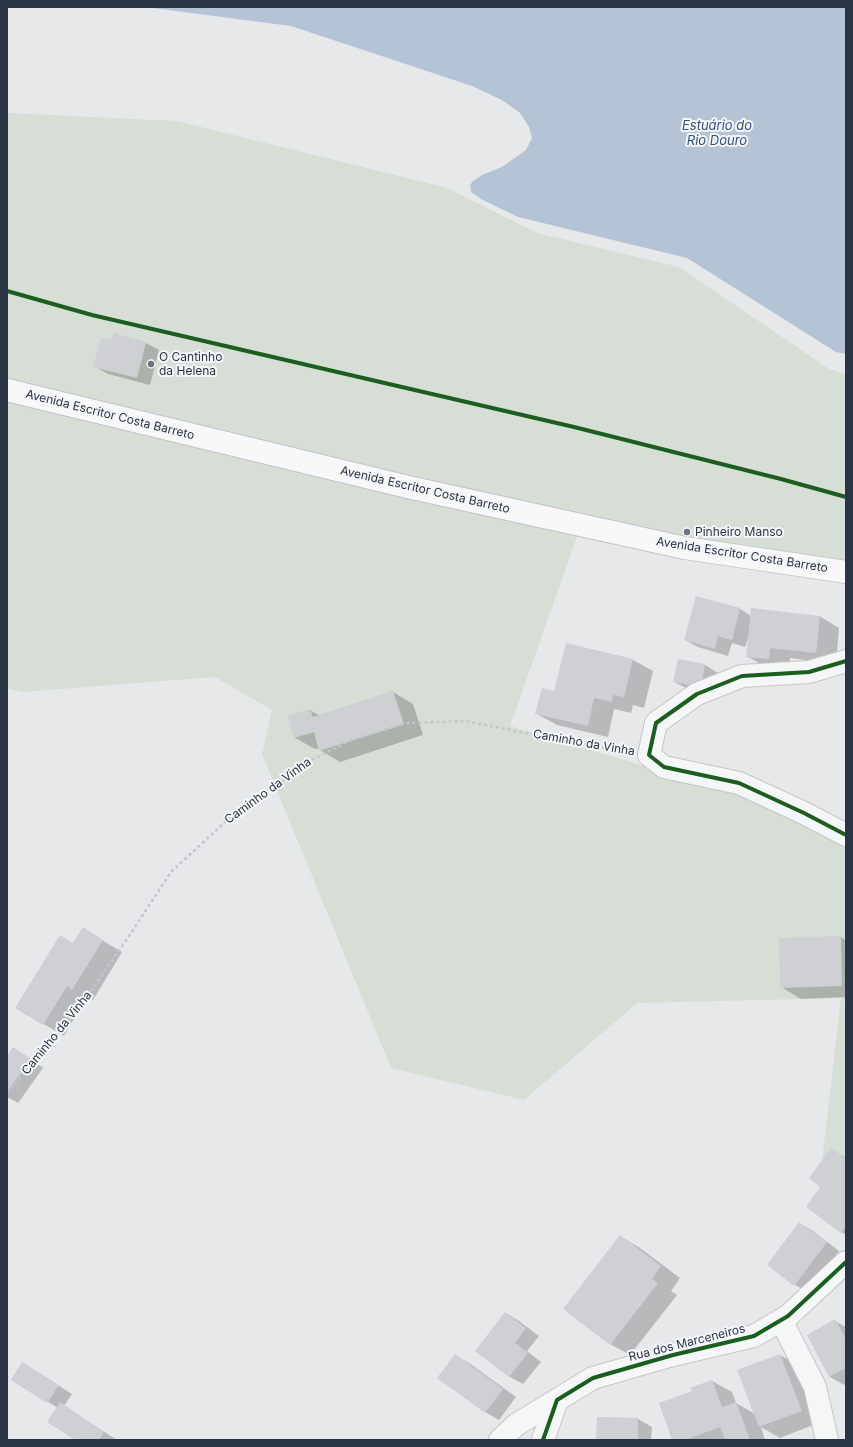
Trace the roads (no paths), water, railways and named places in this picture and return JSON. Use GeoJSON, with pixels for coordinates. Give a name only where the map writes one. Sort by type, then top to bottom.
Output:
{"type":"FeatureCollection","features":[{"type":"Feature","properties":{"kind":"main road","name":"Avenida Escritor Costa Barreto"},"geometry":{"type":"LineString","coordinates":[[7,390],[408,487],[685,548],[846,572]]}},
{"type":"Feature","properties":{"kind":"street"},"geometry":{"type":"LineString","coordinates":[[846,661],[809,672],[742,676],[698,694],[656,723],[649,754],[664,767],[739,783],[804,813],[846,835]]}},
{"type":"Feature","properties":{"kind":"street","name":"Rua dos Marceneiros"},"geometry":{"type":"LineString","coordinates":[[500,1440],[516,1425],[593,1378],[673,1355],[754,1336],[788,1316],[846,1262]]}},
{"type":"Feature","properties":{"kind":"street"},"geometry":{"type":"LineString","coordinates":[[781,1320],[815,1387],[827,1440]]}},
{"type":"Feature","properties":{"kind":"street"},"geometry":{"type":"LineString","coordinates":[[543,1440],[556,1400]]}},
{"type":"Feature","properties":{"kind":"water","name":"Estuário do Rio Douro"},"geometry":{"type":"Polygon","coordinates":[[[145,7],[846,7],[846,354],[836,352],[687,258],[518,217],[481,199],[471,192],[470,185],[473,181],[482,175],[502,167],[526,150],[532,138],[529,127],[520,113],[502,100],[472,86],[291,26],[145,7]]]}},
{"type":"Feature","properties":{"kind":"place","name":"O Cantinho da Helena"},"geometry":{"type":"Point","coordinates":[151,364]}},
{"type":"Feature","properties":{"kind":"place","name":"Pinheiro Manso"},"geometry":{"type":"Point","coordinates":[687,532]}}]}
